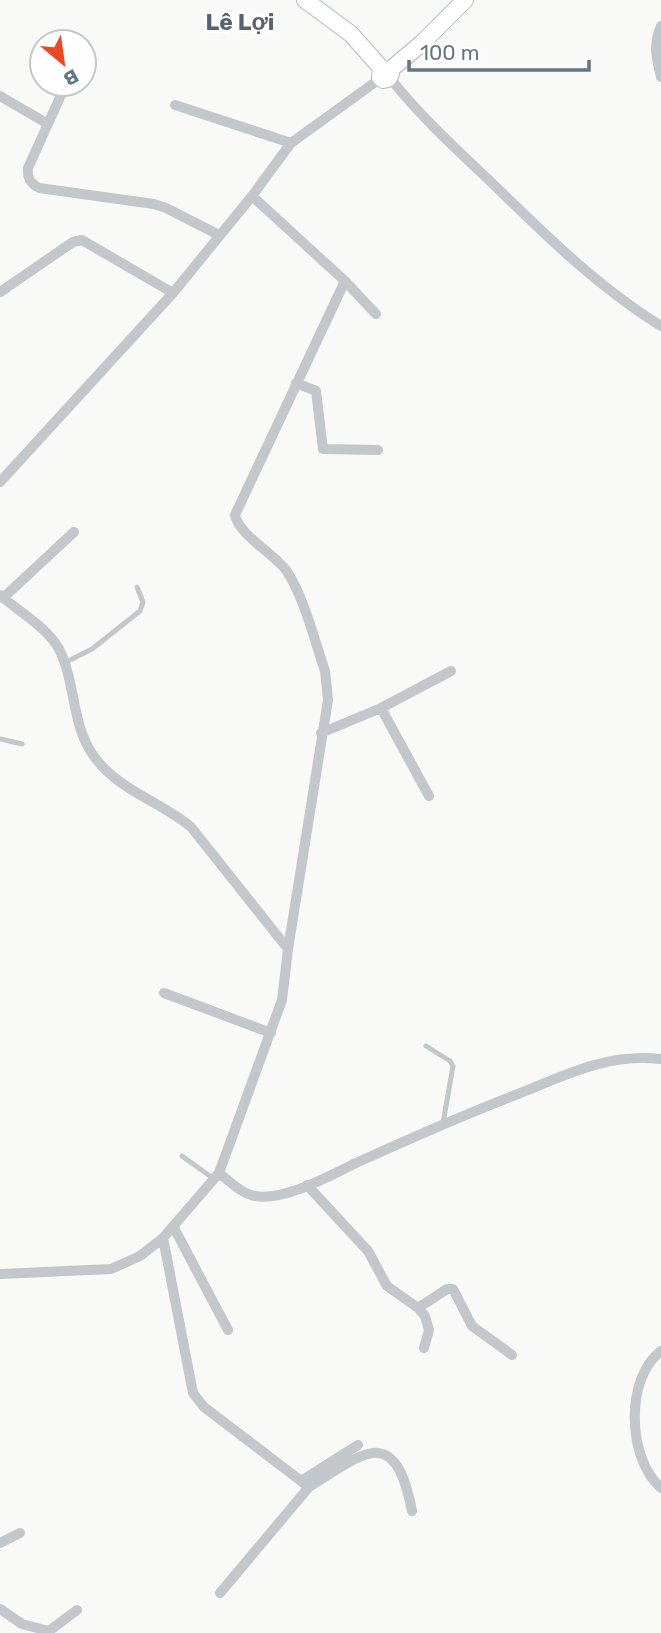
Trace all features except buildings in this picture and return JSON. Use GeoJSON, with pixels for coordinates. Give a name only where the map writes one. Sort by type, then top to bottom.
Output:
{"type":"FeatureCollection","features":[{"type":"Feature","properties":{"kind":"street"},"geometry":{"type":"LineString","coordinates":[[305,0],[351,34],[419,113],[521,211],[623,303],[661,326]]}},
{"type":"Feature","properties":{"kind":"street"},"geometry":{"type":"LineString","coordinates":[[0,482],[173,293],[252,196],[291,143],[385,74],[422,43],[465,0]]}},
{"type":"Feature","properties":{"kind":"street"},"geometry":{"type":"LineString","coordinates":[[661,26],[655,43],[655,55],[661,77]]}},
{"type":"Feature","properties":{"kind":"street"},"geometry":{"type":"LineString","coordinates":[[0,96],[48,124]]}},
{"type":"Feature","properties":{"kind":"street"},"geometry":{"type":"LineString","coordinates":[[60,98],[28,168],[29,180],[33,184],[39,188],[154,204],[219,235]]}},
{"type":"Feature","properties":{"kind":"street"},"geometry":{"type":"LineString","coordinates":[[175,105],[291,143]]}},
{"type":"Feature","properties":{"kind":"street"},"geometry":{"type":"LineString","coordinates":[[252,196],[345,281],[376,314]]}},
{"type":"Feature","properties":{"kind":"street"},"geometry":{"type":"LineString","coordinates":[[0,292],[73,242],[82,240],[173,293]]}},
{"type":"Feature","properties":{"kind":"street"},"geometry":{"type":"LineString","coordinates":[[0,1274],[111,1269],[140,1256],[163,1238],[216,1176],[271,1033],[285,989],[288,949],[328,686],[293,581],[276,558],[239,527],[235,515],[345,281]]}},
{"type":"Feature","properties":{"kind":"street"},"geometry":{"type":"LineString","coordinates":[[296,383],[315,390],[318,395],[323,449],[378,450]]}},
{"type":"Feature","properties":{"kind":"street"},"geometry":{"type":"LineString","coordinates":[[74,532],[1,597],[52,639],[64,663],[84,741],[94,758],[108,774],[124,786],[179,817],[191,827],[288,949]]}},
{"type":"Feature","properties":{"kind":"street"},"geometry":{"type":"LineString","coordinates":[[321,733],[381,708],[451,671]]}},
{"type":"Feature","properties":{"kind":"street"},"geometry":{"type":"LineString","coordinates":[[381,708],[429,796]]}},
{"type":"Feature","properties":{"kind":"street"},"geometry":{"type":"LineString","coordinates":[[164,993],[271,1033]]}},
{"type":"Feature","properties":{"kind":"street"},"geometry":{"type":"LineString","coordinates":[[216,1176],[255,1196],[275,1195],[307,1185],[443,1123],[599,1062],[660,1056]]}},
{"type":"Feature","properties":{"kind":"street"},"geometry":{"type":"LineString","coordinates":[[307,1185],[368,1251],[387,1286],[418,1308],[428,1322],[428,1339],[424,1348]]}},
{"type":"Feature","properties":{"kind":"street"},"geometry":{"type":"LineString","coordinates":[[173,1226],[228,1330]]}},
{"type":"Feature","properties":{"kind":"street"},"geometry":{"type":"LineString","coordinates":[[163,1238],[193,1393],[204,1407],[305,1484]]}},
{"type":"Feature","properties":{"kind":"street"},"geometry":{"type":"LineString","coordinates":[[418,1308],[447,1289],[453,1289],[472,1326],[512,1355]]}},
{"type":"Feature","properties":{"kind":"street"},"geometry":{"type":"LineString","coordinates":[[661,1351],[645,1368],[635,1409],[643,1462],[648,1473],[661,1488]]}},
{"type":"Feature","properties":{"kind":"street"},"geometry":{"type":"LineString","coordinates":[[220,1593],[305,1484],[358,1445]]}},
{"type":"Feature","properties":{"kind":"street"},"geometry":{"type":"LineString","coordinates":[[305,1484],[363,1454],[382,1453],[390,1458],[403,1475],[412,1511]]}},
{"type":"Feature","properties":{"kind":"street"},"geometry":{"type":"LineString","coordinates":[[0,1543],[20,1533]]}},
{"type":"Feature","properties":{"kind":"street"},"geometry":{"type":"LineString","coordinates":[[0,1609],[22,1624],[49,1632],[77,1611]]}},
{"type":"Feature","properties":{"kind":"lane"},"geometry":{"type":"LineString","coordinates":[[64,663],[92,649],[140,611],[143,602],[137,587]]}},
{"type":"Feature","properties":{"kind":"lane"},"geometry":{"type":"LineString","coordinates":[[0,739],[22,744]]}},
{"type":"Feature","properties":{"kind":"lane"},"geometry":{"type":"LineString","coordinates":[[426,1046],[450,1061],[453,1066],[443,1123]]}},
{"type":"Feature","properties":{"kind":"lane"},"geometry":{"type":"LineString","coordinates":[[182,1156],[216,1176]]}},
{"type":"Feature","properties":{"kind":"district","name":"Lê Lợi"},"geometry":{"type":"Point","coordinates":[240,22]}}]}
